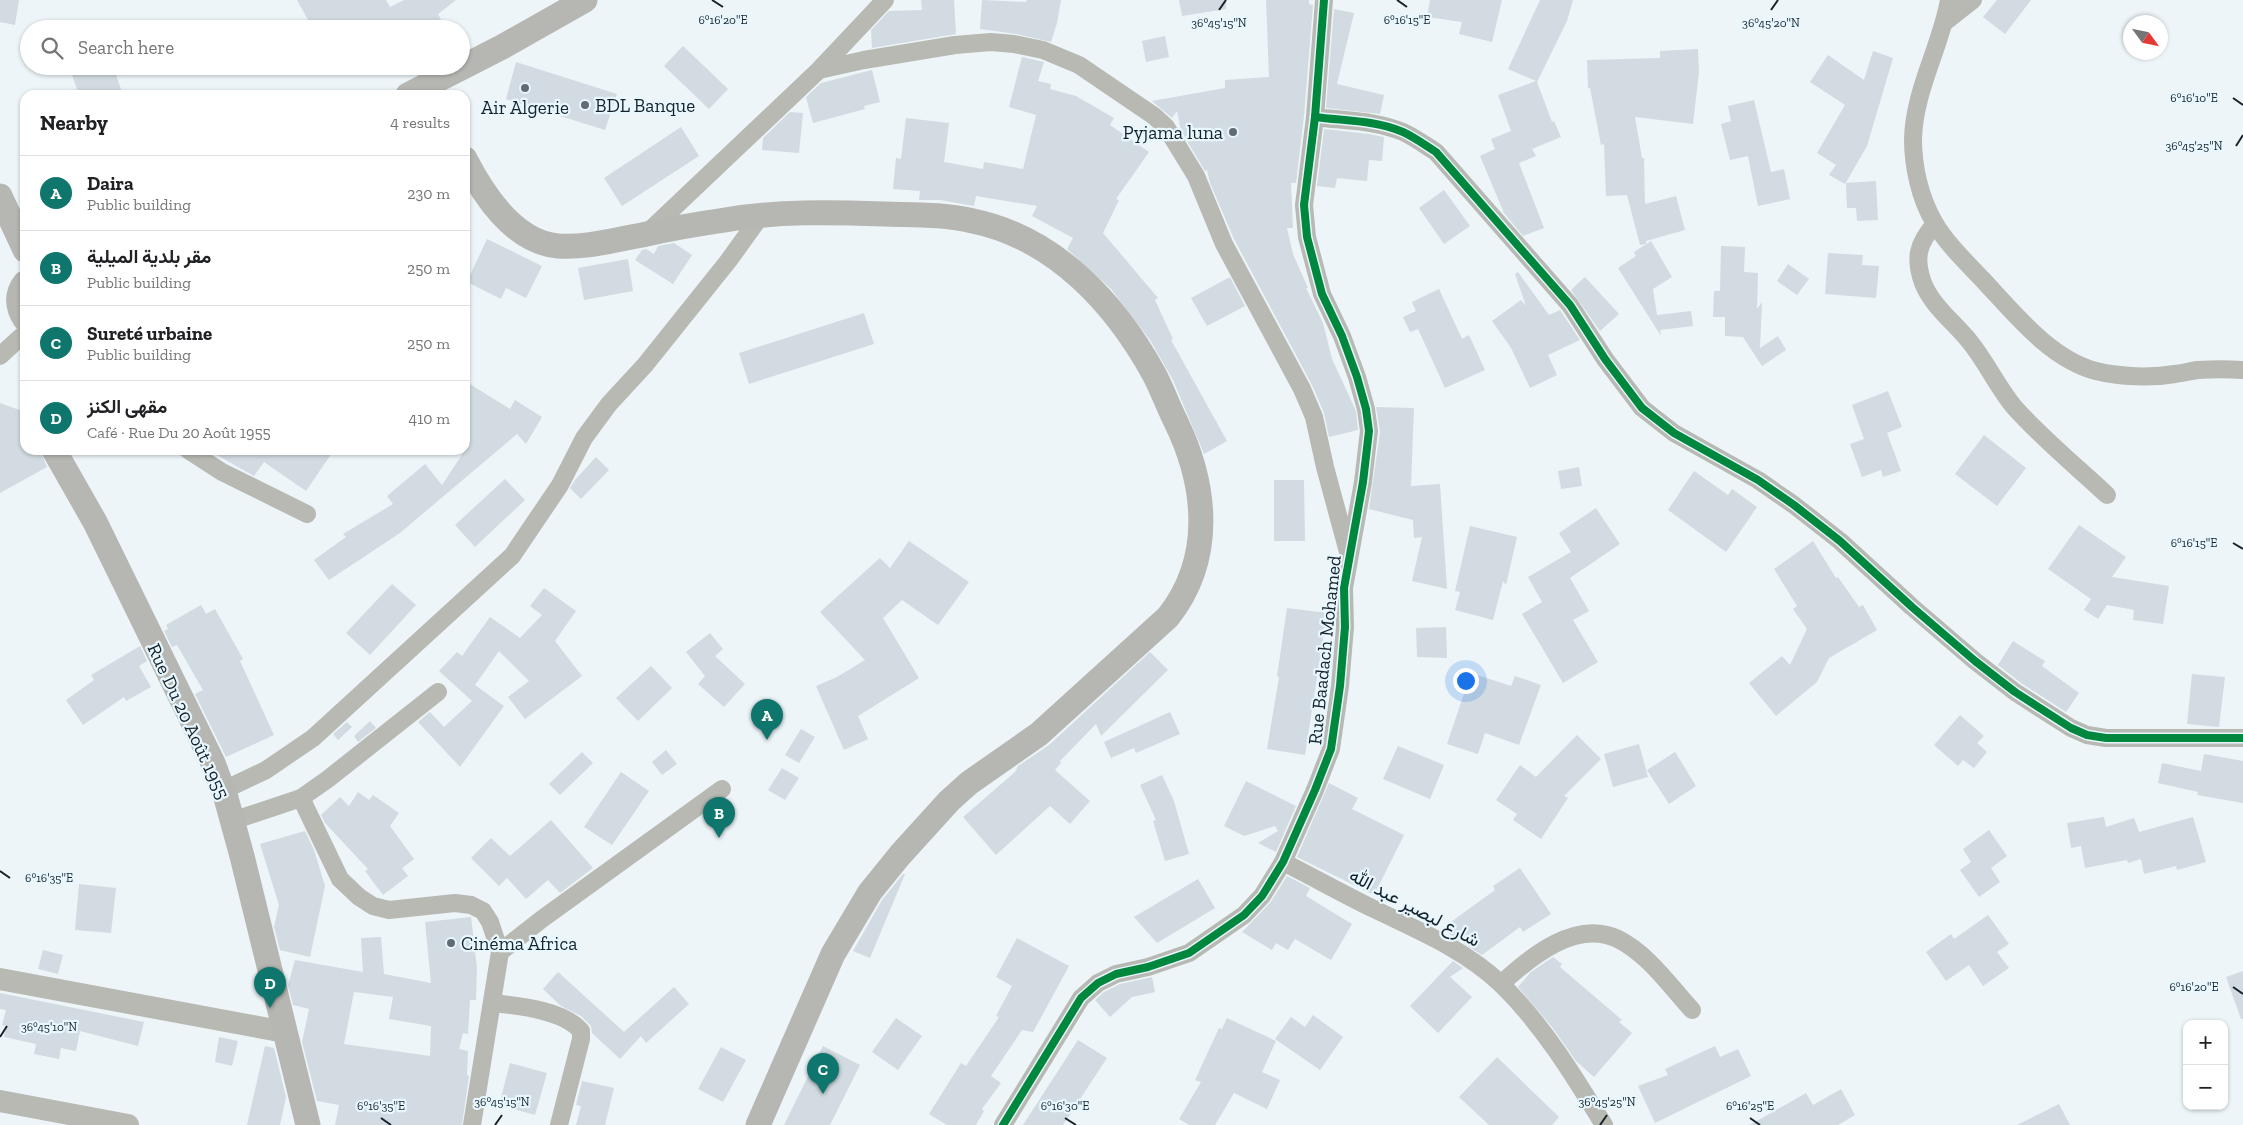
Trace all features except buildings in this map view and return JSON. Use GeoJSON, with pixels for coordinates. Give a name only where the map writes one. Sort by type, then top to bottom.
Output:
{"type":"FeatureCollection","features":[{"type":"Feature","properties":{"kind":"main road"},"geometry":{"type":"LineString","coordinates":[[470,66],[585,0]]}},
{"type":"Feature","properties":{"kind":"main road"},"geometry":{"type":"LineString","coordinates":[[433,89],[456,75]]}},
{"type":"Feature","properties":{"kind":"main road"},"geometry":{"type":"LineString","coordinates":[[470,168],[491,204],[504,218],[537,240],[556,246],[591,245],[762,214],[804,211],[943,216],[974,221],[1024,239],[1072,269],[1116,314],[1154,374],[1182,434],[1191,462],[1201,516],[1202,533],[1199,557],[1182,600],[1168,617],[1039,734],[969,783],[927,824],[870,892],[834,954],[758,1125]]}},
{"type":"Feature","properties":{"kind":"main road"},"geometry":{"type":"LineString","coordinates":[[1,201],[20,240]]}},
{"type":"Feature","properties":{"kind":"main road"},"geometry":{"type":"LineString","coordinates":[[20,292],[18,304],[20,308]]}},
{"type":"Feature","properties":{"kind":"main road"},"geometry":{"type":"LineString","coordinates":[[0,309],[6,314],[20,318]]}},
{"type":"Feature","properties":{"kind":"main road","name":"Rue Du 20 Août 1955"},"geometry":{"type":"LineString","coordinates":[[57,455],[95,522],[213,763],[224,790],[263,937],[308,1125]]}},
{"type":"Feature","properties":{"kind":"street"},"geometry":{"type":"LineString","coordinates":[[646,234],[819,70],[885,0]]}},
{"type":"Feature","properties":{"kind":"street","name":"Rue Baadach Mohamed"},"geometry":{"type":"LineString","coordinates":[[1003,1125],[1081,998],[1098,983],[1116,974],[1148,967],[1189,953],[1244,915],[1262,896],[1283,862],[1308,807],[1331,749],[1340,686],[1345,627],[1344,588],[1363,482],[1369,432],[1366,409],[1342,336],[1322,294],[1307,237],[1304,204],[1324,0]]}},
{"type":"Feature","properties":{"kind":"street"},"geometry":{"type":"LineString","coordinates":[[1949,0],[1945,22],[1914,125],[1916,171],[1923,197],[1935,224],[1967,263],[2032,330],[2056,351],[2079,364],[2096,371],[2144,376],[2202,370],[2243,370]]}},
{"type":"Feature","properties":{"kind":"street"},"geometry":{"type":"LineString","coordinates":[[1945,22],[1973,0]]}},
{"type":"Feature","properties":{"kind":"street","name":"Rue Baadach Mohamed"},"geometry":{"type":"LineString","coordinates":[[819,70],[864,60],[955,45],[991,42],[1014,44],[1043,50],[1079,65],[1166,126],[1196,176],[1224,244],[1302,389],[1314,417],[1325,467],[1350,557]]}},
{"type":"Feature","properties":{"kind":"street"},"geometry":{"type":"LineString","coordinates":[[1314,117],[1366,122],[1395,129],[1409,135],[1436,152],[1570,305],[1605,359],[1642,408],[1674,433],[1758,480],[1794,505],[1840,541],[1975,661],[2049,715],[2087,735],[2106,738],[2243,738]]}},
{"type":"Feature","properties":{"kind":"street"},"geometry":{"type":"LineString","coordinates":[[224,790],[266,770],[313,738],[512,556],[560,484],[584,438],[609,404],[645,365],[729,260],[762,214]]}},
{"type":"Feature","properties":{"kind":"street"},"geometry":{"type":"LineString","coordinates":[[1935,224],[1920,243],[1918,255],[1921,277],[1929,294],[1970,342],[2015,408],[2107,495]]}},
{"type":"Feature","properties":{"kind":"street"},"geometry":{"type":"LineString","coordinates":[[0,356],[20,338]]}},
{"type":"Feature","properties":{"kind":"street"},"geometry":{"type":"LineString","coordinates":[[196,455],[222,472],[307,514]]}},
{"type":"Feature","properties":{"kind":"street"},"geometry":{"type":"LineString","coordinates":[[232,821],[301,798],[438,692]]}},
{"type":"Feature","properties":{"kind":"street"},"geometry":{"type":"LineString","coordinates":[[500,952],[542,918],[722,789]]}},
{"type":"Feature","properties":{"kind":"street"},"geometry":{"type":"LineString","coordinates":[[301,798],[340,879],[359,897],[373,906],[388,910],[455,903],[471,905],[483,911],[490,922],[500,952],[472,1125]]}},
{"type":"Feature","properties":{"kind":"street","name":"شارع لبصير عبد الله"},"geometry":{"type":"LineString","coordinates":[[1283,862],[1373,909],[1432,936],[1476,963],[1501,984],[1552,1043],[1604,1125]]}},
{"type":"Feature","properties":{"kind":"street"},"geometry":{"type":"LineString","coordinates":[[1501,984],[1524,962],[1548,947],[1587,934],[1602,934],[1618,939],[1636,951],[1658,971],[1692,1010]]}},
{"type":"Feature","properties":{"kind":"street"},"geometry":{"type":"LineString","coordinates":[[0,979],[285,1032]]}},
{"type":"Feature","properties":{"kind":"street"},"geometry":{"type":"LineString","coordinates":[[493,1003],[532,1008],[551,1014],[570,1021],[581,1031],[559,1125]]}},
{"type":"Feature","properties":{"kind":"street"},"geometry":{"type":"LineString","coordinates":[[0,1101],[128,1125]]}},
{"type":"Feature","properties":{"kind":"cycle path"},"geometry":{"type":"LineString","coordinates":[[1003,1125],[1081,998],[1098,983],[1116,974],[1148,967],[1189,953],[1244,915],[1262,896],[1283,862],[1331,749],[1340,686],[1345,627],[1344,588],[1363,482],[1369,431],[1366,409],[1357,377],[1342,336],[1322,294],[1307,237],[1304,205],[1315,117],[1324,0]]}},
{"type":"Feature","properties":{"kind":"cycle path"},"geometry":{"type":"LineString","coordinates":[[1315,117],[1382,125],[1403,132],[1436,152],[1570,305],[1605,359],[1642,408],[1674,433],[1758,480],[1794,505],[1840,541],[1912,607],[1975,661],[2015,692],[2071,728],[2087,735],[2106,738],[2243,738]]}},
{"type":"Feature","properties":{"kind":"place","name":"Air Algerie"},"geometry":{"type":"Point","coordinates":[525,88]}},
{"type":"Feature","properties":{"kind":"place","name":"BDL Banque"},"geometry":{"type":"Point","coordinates":[585,105]}},
{"type":"Feature","properties":{"kind":"place","name":"Pyjama luna"},"geometry":{"type":"Point","coordinates":[1233,132]}},
{"type":"Feature","properties":{"kind":"place","name":"Daira"},"geometry":{"type":"Point","coordinates":[767,740]}},
{"type":"Feature","properties":{"kind":"place","name":"مقر بلدية الميلية"},"geometry":{"type":"Point","coordinates":[719,838]}},
{"type":"Feature","properties":{"kind":"place","name":"Cinéma Africa"},"geometry":{"type":"Point","coordinates":[451,943]}},
{"type":"Feature","properties":{"kind":"place","name":"مقهى الكنز"},"geometry":{"type":"Point","coordinates":[270,1008]}},
{"type":"Feature","properties":{"kind":"place","name":"Sureté urbaine"},"geometry":{"type":"Point","coordinates":[823,1094]}}]}
